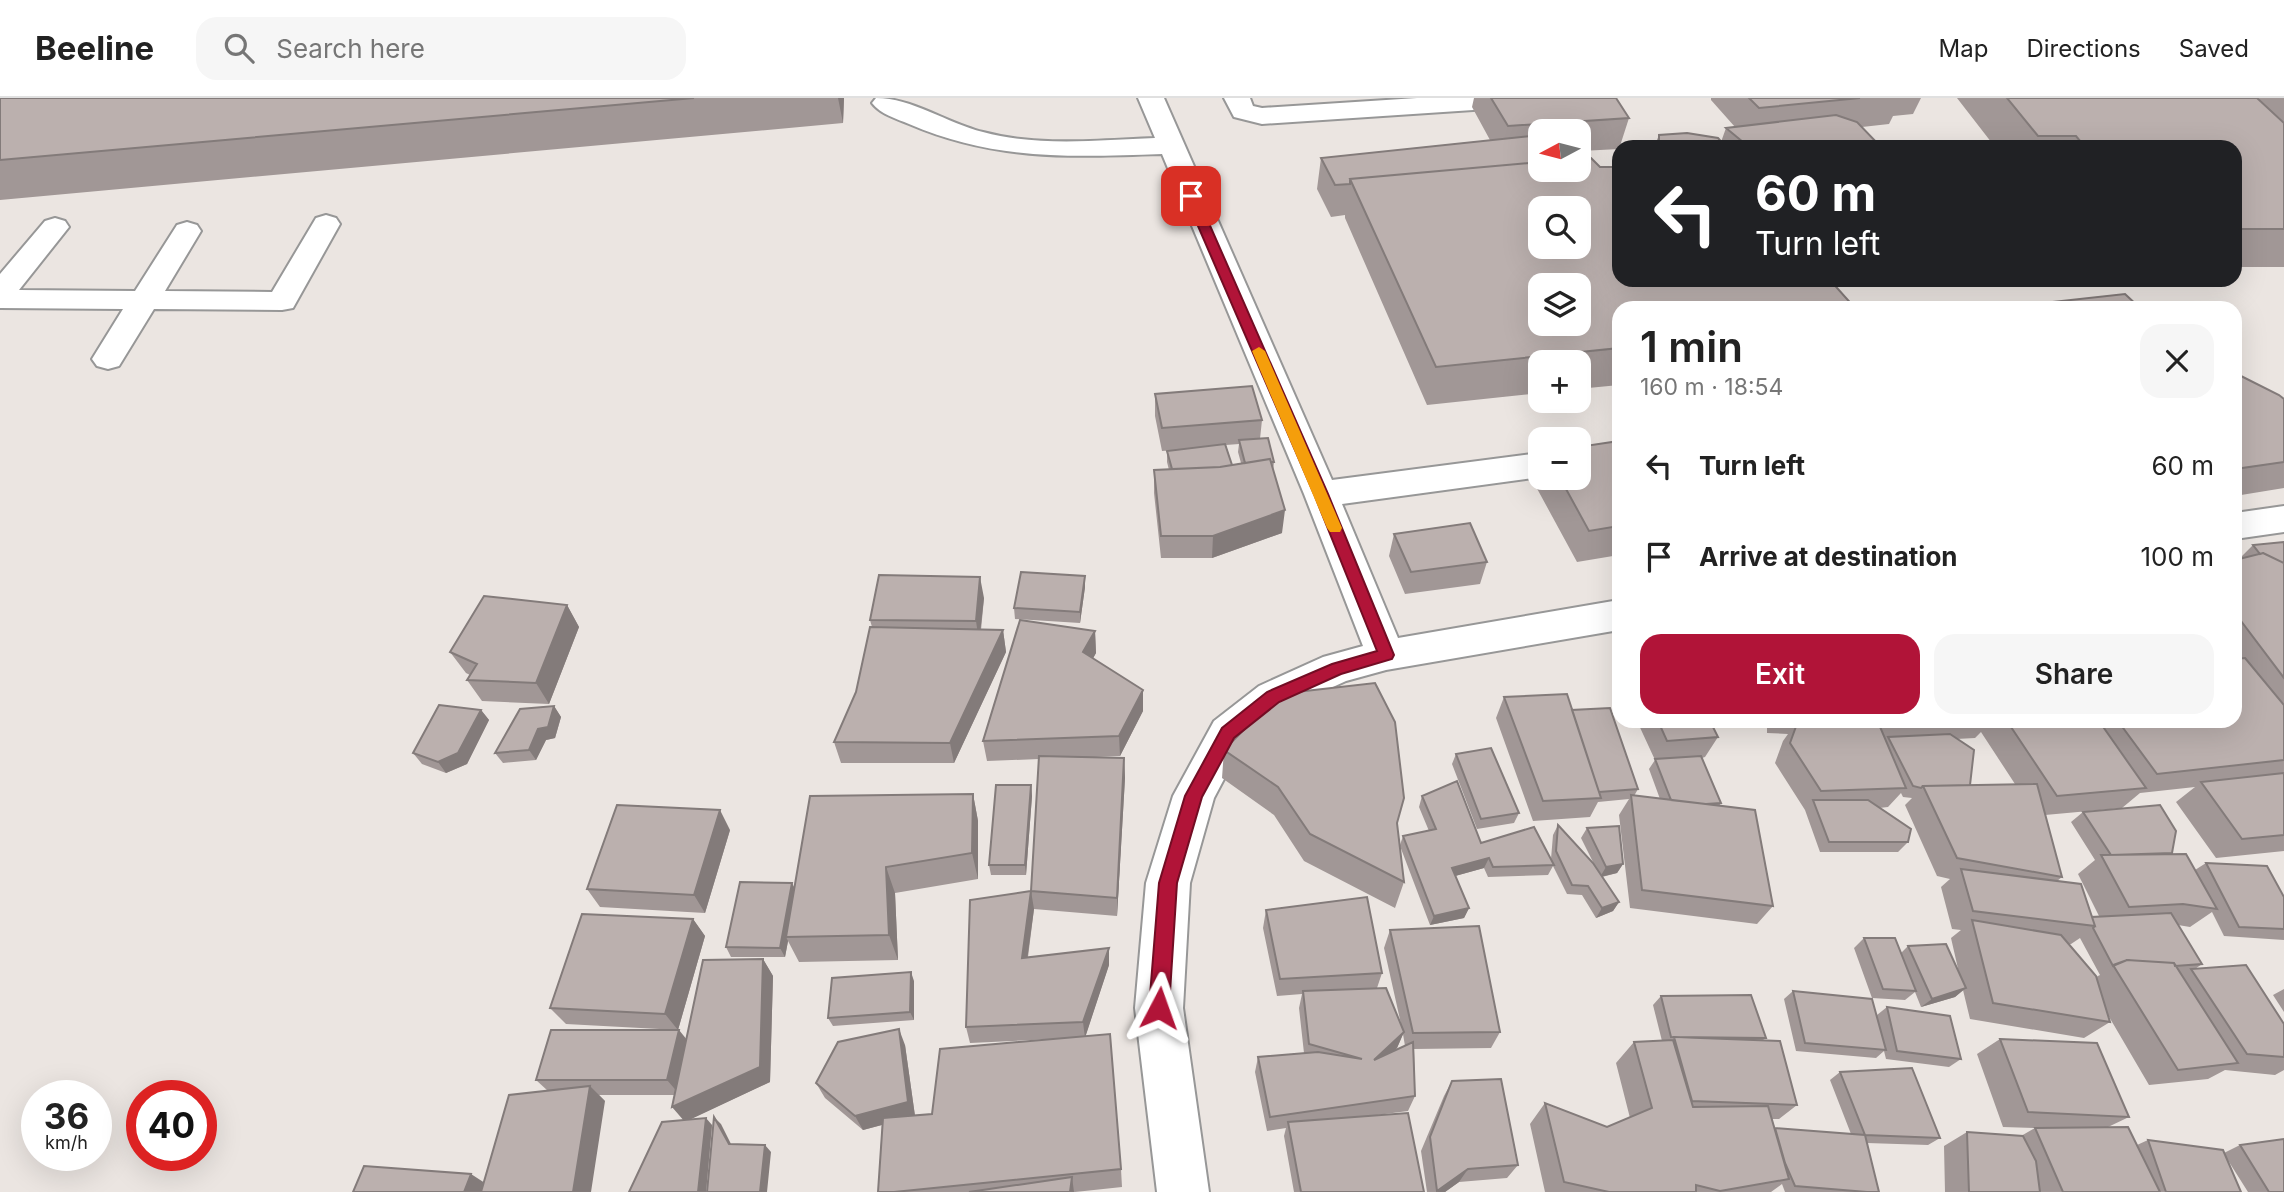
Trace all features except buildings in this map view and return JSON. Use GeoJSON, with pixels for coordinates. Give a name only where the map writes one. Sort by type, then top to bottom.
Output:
{"type":"FeatureCollection","features":[{"type":"Feature","properties":{"kind":"street"},"geometry":{"type":"LineString","coordinates":[[1151,98],[1321,494],[1386,655]]}},
{"type":"Feature","properties":{"kind":"street"},"geometry":{"type":"LineString","coordinates":[[1237,98],[1243,112],[1262,116],[1533,98]]}},
{"type":"Feature","properties":{"kind":"street"},"geometry":{"type":"LineString","coordinates":[[885,103],[921,122],[983,141],[1043,147],[1170,146]]}},
{"type":"Feature","properties":{"kind":"street"},"geometry":{"type":"LineString","coordinates":[[0,299],[282,301],[326,224]]}},
{"type":"Feature","properties":{"kind":"street"},"geometry":{"type":"LineString","coordinates":[[0,293],[55,227]]}},
{"type":"Feature","properties":{"kind":"street"},"geometry":{"type":"LineString","coordinates":[[108,359],[187,231]]}},
{"type":"Feature","properties":{"kind":"street"},"geometry":{"type":"LineString","coordinates":[[1321,494],[1528,467]]}},
{"type":"Feature","properties":{"kind":"street"},"geometry":{"type":"LineString","coordinates":[[2242,525],[2284,519]]}},
{"type":"Feature","properties":{"kind":"street"},"geometry":{"type":"LineString","coordinates":[[1183,1192],[1159,1008],[1168,883],[1194,796],[1228,733],[1273,697],[1337,668],[1386,655],[1612,616]]}},
{"type":"Feature","properties":{"kind":"slow traffic"},"geometry":{"type":"LineString","coordinates":[[1259,351],[1335,528]]}},
{"type":"Feature","properties":{"kind":"route"},"geometry":{"type":"LineString","coordinates":[[1159,1008],[1168,883],[1194,796],[1228,733],[1273,697],[1337,668],[1386,655],[1321,494],[1191,196]]}}]}
